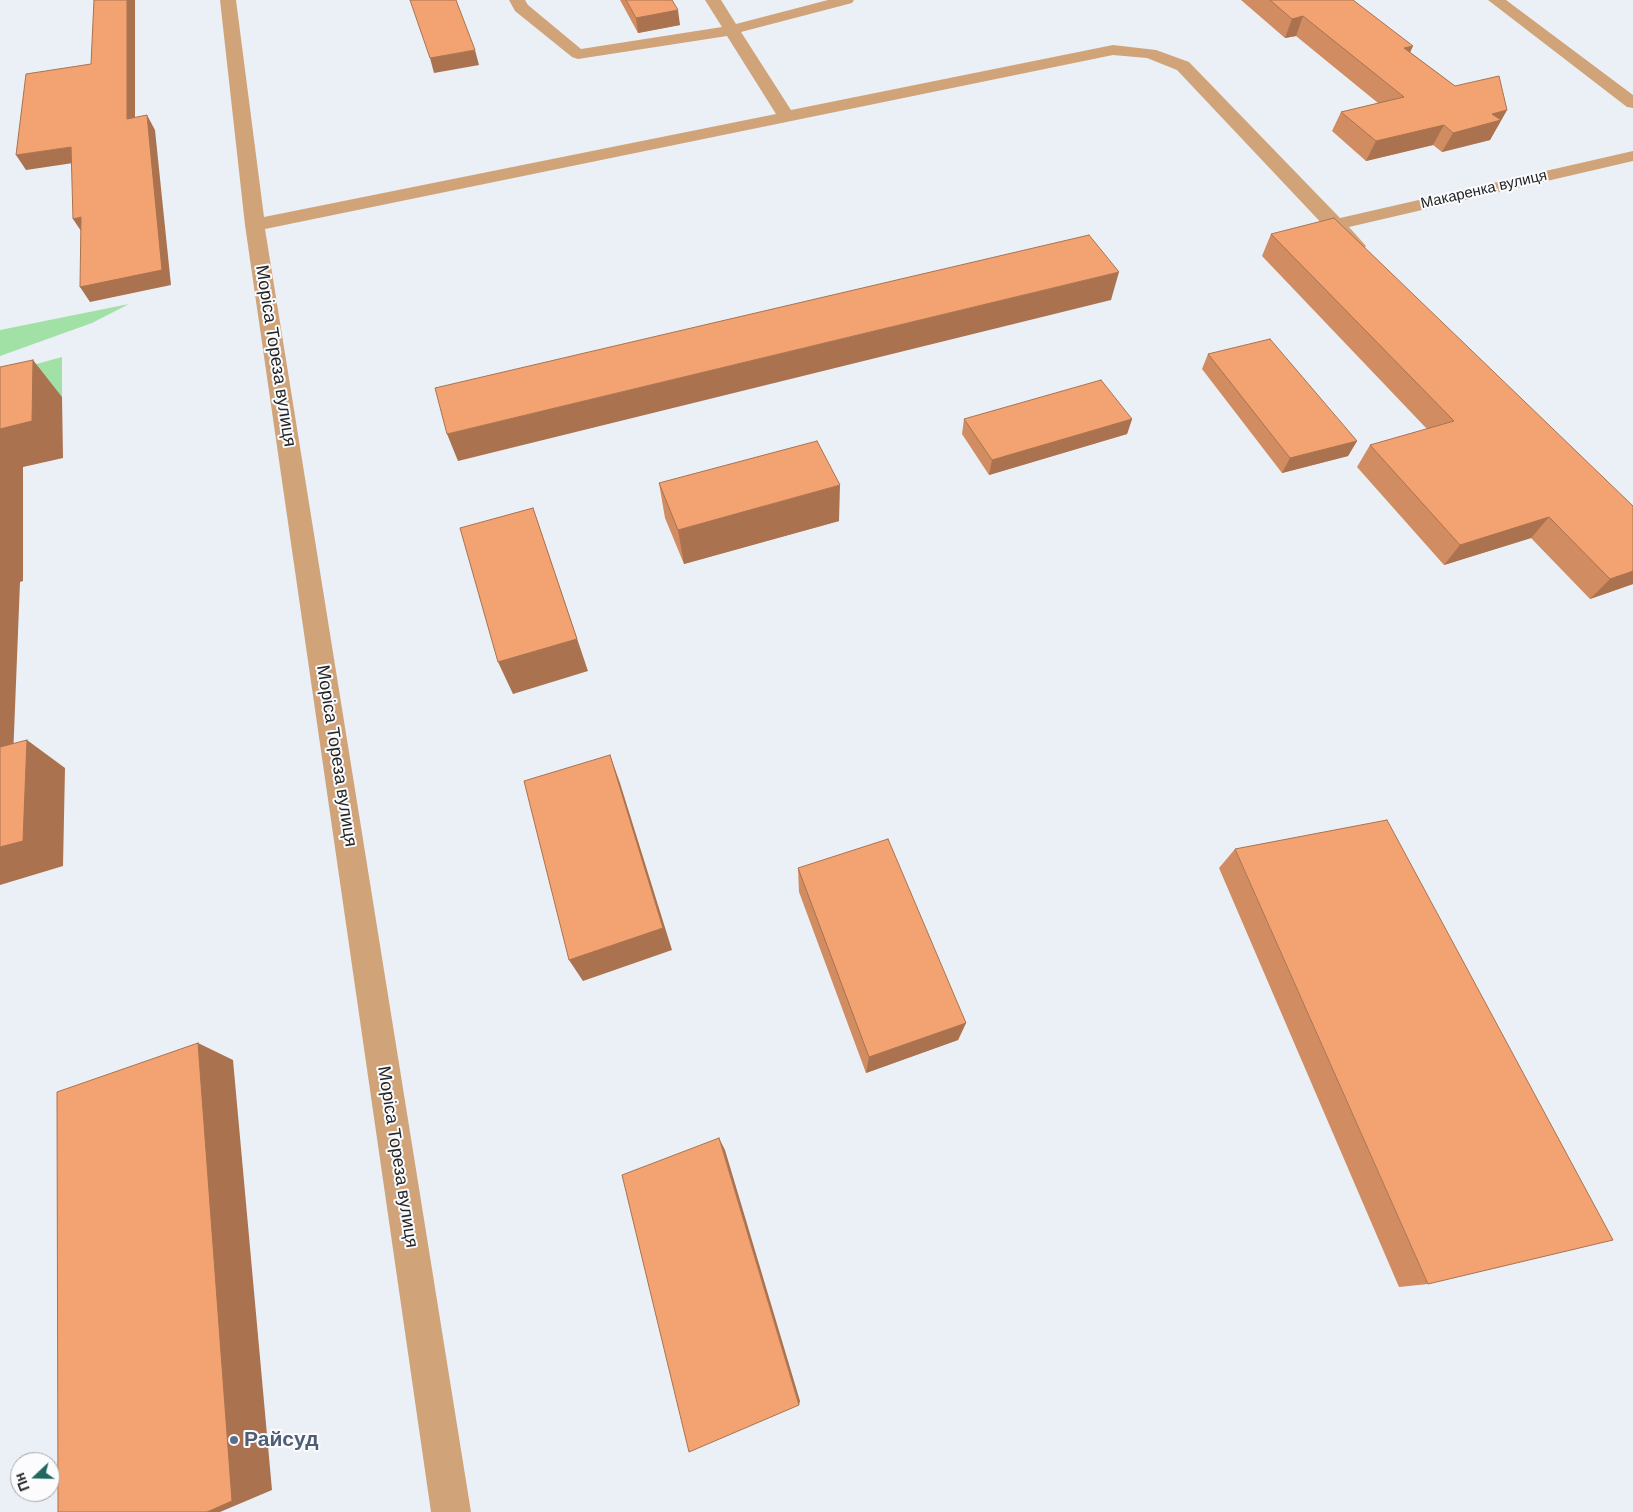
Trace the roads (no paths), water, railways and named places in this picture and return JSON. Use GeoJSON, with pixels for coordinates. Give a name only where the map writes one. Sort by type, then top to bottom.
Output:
{"type":"FeatureCollection","features":[{"type":"Feature","properties":{"kind":"street","name":"Моріса Тореза вулиця"},"geometry":{"type":"LineString","coordinates":[[228,0],[255,225],[451,1512]]}},
{"type":"Feature","properties":{"kind":"street"},"geometry":{"type":"LineString","coordinates":[[517,0],[521,8],[578,54],[732,30],[846,0]]}},
{"type":"Feature","properties":{"kind":"street"},"geometry":{"type":"LineString","coordinates":[[713,0],[786,116]]}},
{"type":"Feature","properties":{"kind":"street"},"geometry":{"type":"LineString","coordinates":[[1496,0],[1633,103]]}},
{"type":"Feature","properties":{"kind":"street"},"geometry":{"type":"LineString","coordinates":[[255,225],[1113,50],[1150,53],[1183,66],[1334,225],[1370,260]]}},
{"type":"Feature","properties":{"kind":"street","name":"Макаренка вулиця"},"geometry":{"type":"LineString","coordinates":[[1334,225],[1633,156]]}},
{"type":"Feature","properties":{"kind":"place","name":"Райсуд"},"geometry":{"type":"Point","coordinates":[234,1440]}}]}
